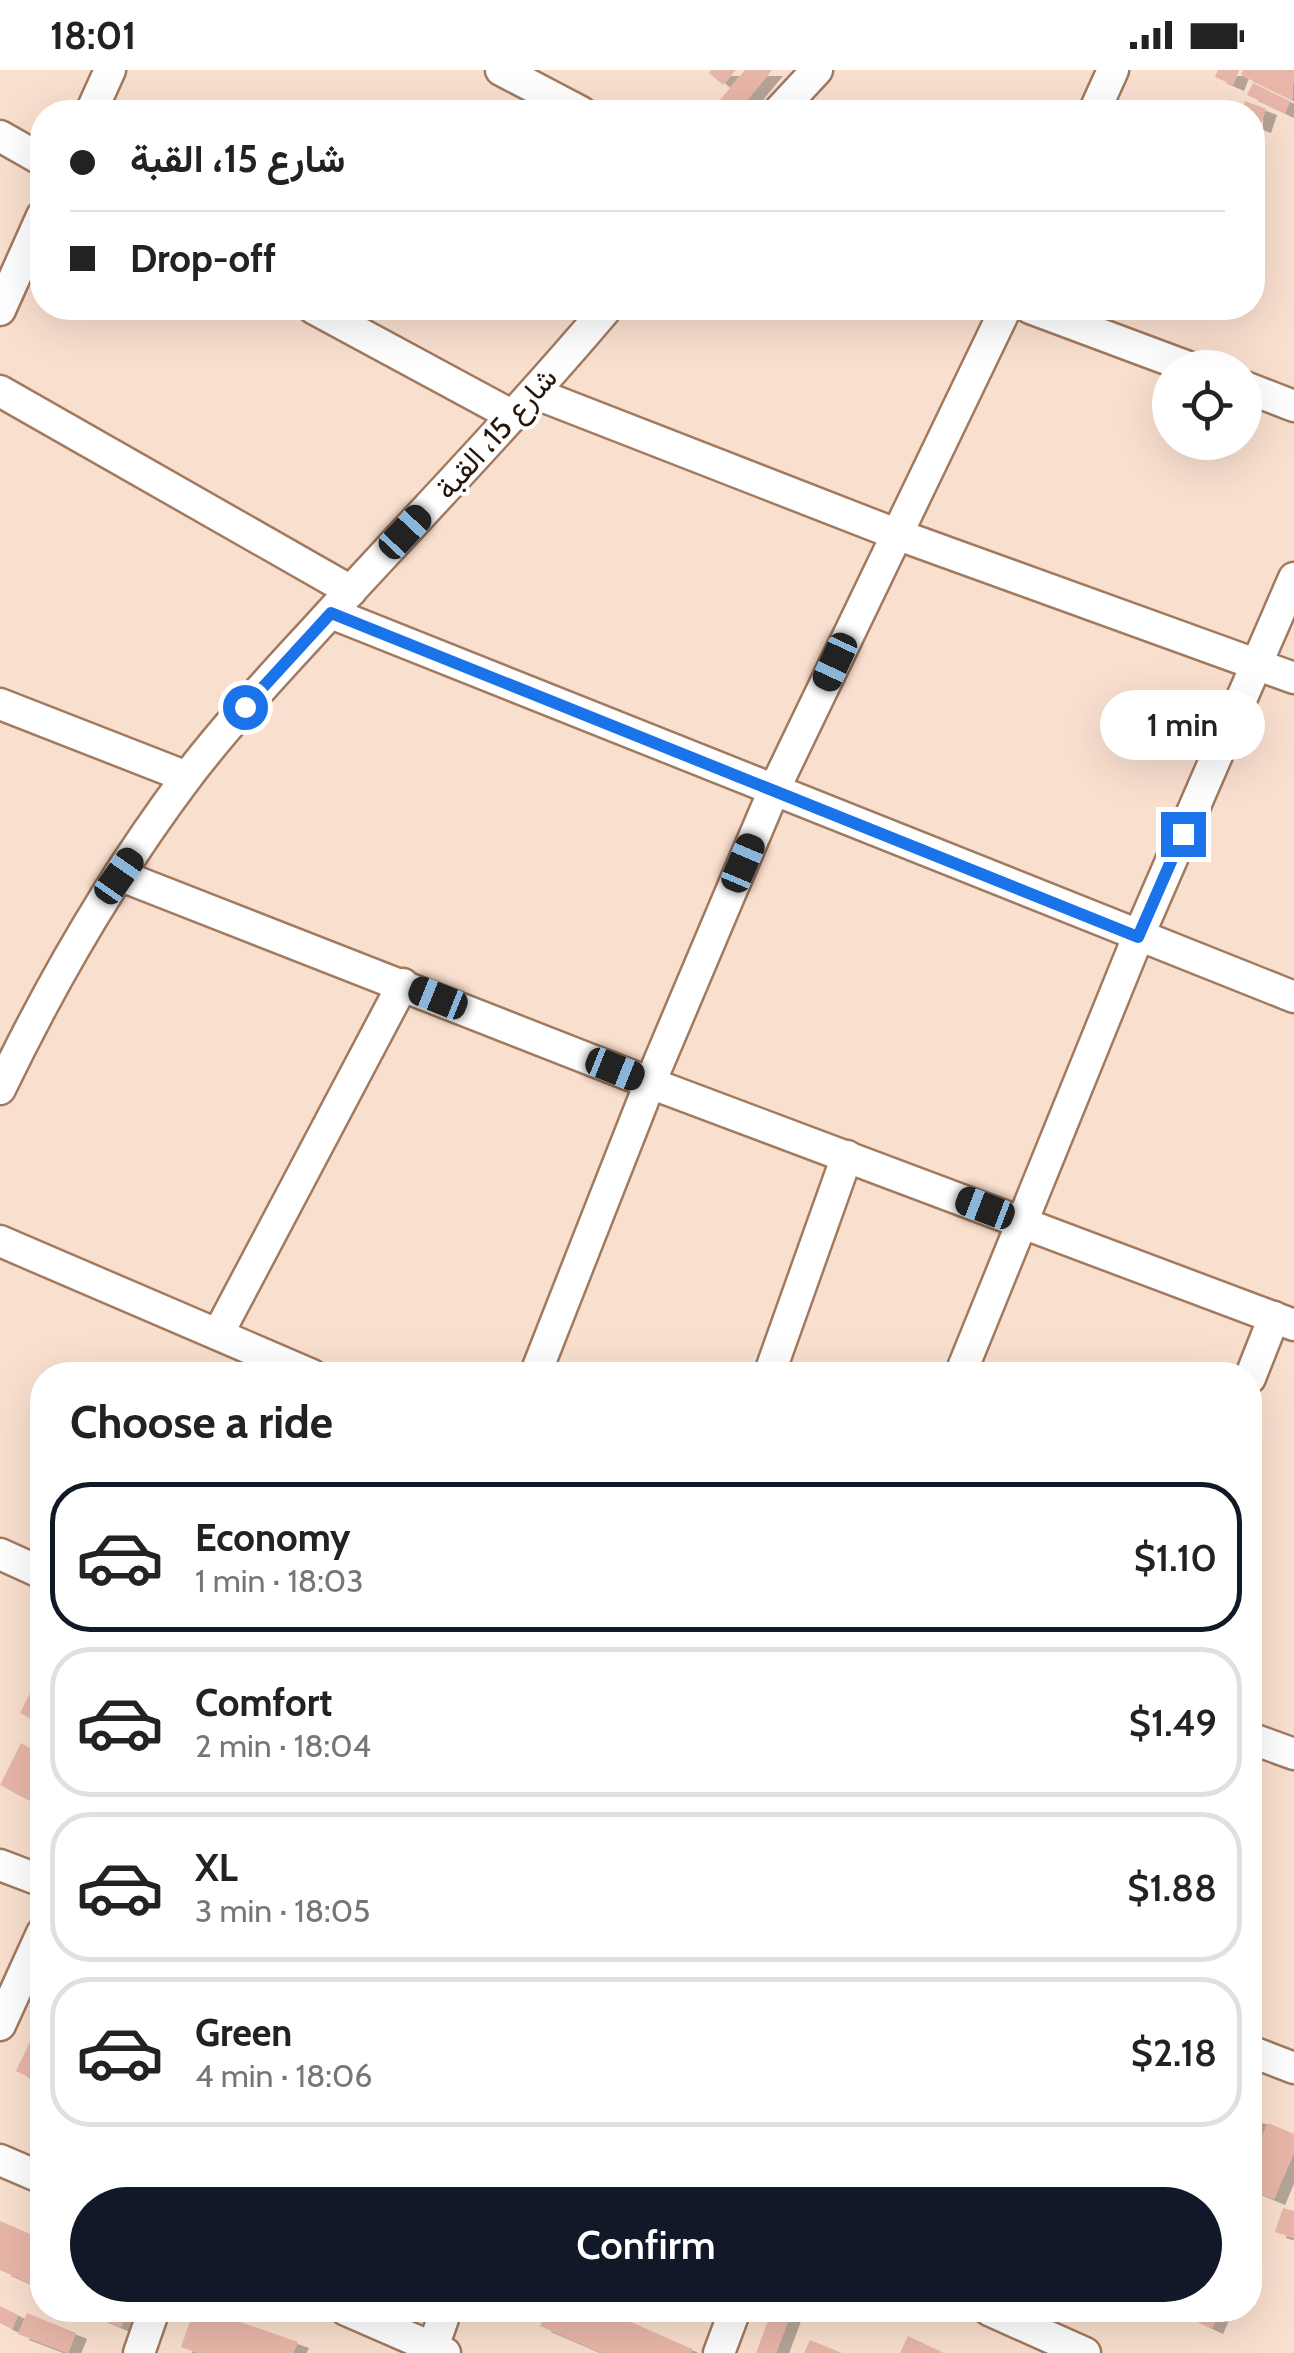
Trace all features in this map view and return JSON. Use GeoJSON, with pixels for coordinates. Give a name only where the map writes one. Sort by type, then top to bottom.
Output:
{"type":"FeatureCollection","features":[{"type":"Feature","properties":{"kind":"street"},"geometry":{"type":"LineString","coordinates":[[96,100],[110,70]]}},
{"type":"Feature","properties":{"kind":"street"},"geometry":{"type":"LineString","coordinates":[[501,70],[558,100]]}},
{"type":"Feature","properties":{"kind":"street"},"geometry":{"type":"LineString","coordinates":[[789,100],[817,70]]}},
{"type":"Feature","properties":{"kind":"street"},"geometry":{"type":"LineString","coordinates":[[1099,100],[1113,70]]}},
{"type":"Feature","properties":{"kind":"street"},"geometry":{"type":"LineString","coordinates":[[0,136],[30,153]]}},
{"type":"Feature","properties":{"kind":"street"},"geometry":{"type":"LineString","coordinates":[[0,310],[30,243]]}},
{"type":"Feature","properties":{"kind":"street"},"geometry":{"type":"LineString","coordinates":[[336,320],[513,416]]}},
{"type":"Feature","properties":{"kind":"street","name":"شارع 15، القبة"},"geometry":{"type":"LineString","coordinates":[[0,1089],[11,1039],[188,777],[265,683],[534,394],[598,320]]}},
{"type":"Feature","properties":{"kind":"street"},"geometry":{"type":"LineString","coordinates":[[540,1362],[650,1083],[774,790],[1000,320]]}},
{"type":"Feature","properties":{"kind":"street"},"geometry":{"type":"LineString","coordinates":[[1062,320],[1152,353]]}},
{"type":"Feature","properties":{"kind":"street"},"geometry":{"type":"LineString","coordinates":[[0,391],[341,602],[774,790],[1294,997]]}},
{"type":"Feature","properties":{"kind":"street"},"geometry":{"type":"LineString","coordinates":[[534,394],[896,534],[1294,678]]}},
{"type":"Feature","properties":{"kind":"street"},"geometry":{"type":"LineString","coordinates":[[1262,394],[1294,406]]}},
{"type":"Feature","properties":{"kind":"street"},"geometry":{"type":"LineString","coordinates":[[965,1362],[1138,937],[1294,578]]}},
{"type":"Feature","properties":{"kind":"street"},"geometry":{"type":"LineString","coordinates":[[0,704],[188,777]]}},
{"type":"Feature","properties":{"kind":"street"},"geometry":{"type":"LineString","coordinates":[[119,876],[650,1083],[1284,1321],[1260,1362]]}},
{"type":"Feature","properties":{"kind":"street"},"geometry":{"type":"LineString","coordinates":[[218,1334],[403,984]]}},
{"type":"Feature","properties":{"kind":"street"},"geometry":{"type":"LineString","coordinates":[[775,1362],[847,1156]]}},
{"type":"Feature","properties":{"kind":"street"},"geometry":{"type":"LineString","coordinates":[[0,1242],[282,1362]]}},
{"type":"Feature","properties":{"kind":"street"},"geometry":{"type":"LineString","coordinates":[[0,1554],[30,1568]]}},
{"type":"Feature","properties":{"kind":"street"},"geometry":{"type":"LineString","coordinates":[[1262,1742],[1294,1752]]}},
{"type":"Feature","properties":{"kind":"street"},"geometry":{"type":"LineString","coordinates":[[0,1865],[30,1876]]}},
{"type":"Feature","properties":{"kind":"street"},"geometry":{"type":"LineString","coordinates":[[0,2025],[30,1960]]}},
{"type":"Feature","properties":{"kind":"street"},"geometry":{"type":"LineString","coordinates":[[1262,2056],[1294,2068]]}},
{"type":"Feature","properties":{"kind":"street"},"geometry":{"type":"LineString","coordinates":[[0,2160],[30,2173]]}},
{"type":"Feature","properties":{"kind":"street"},"geometry":{"type":"LineString","coordinates":[[139,2353],[150,2322]]}},
{"type":"Feature","properties":{"kind":"street"},"geometry":{"type":"LineString","coordinates":[[373,2322],[437,2351],[443,2322]]}},
{"type":"Feature","properties":{"kind":"street"},"geometry":{"type":"LineString","coordinates":[[720,2353],[731,2322]]}},
{"type":"Feature","properties":{"kind":"street"},"geometry":{"type":"LineString","coordinates":[[1006,2322],[1036,2343],[1086,2353]]}},
{"type":"Feature","properties":{"kind":"building"},"geometry":{"type":"Polygon","coordinates":[[[736,70],[723,85],[709,73],[736,70]]]}},
{"type":"Feature","properties":{"kind":"building"},"geometry":{"type":"Polygon","coordinates":[[[745,70],[772,70],[747,100],[720,100],[745,70]]]}},
{"type":"Feature","properties":{"kind":"building"},"geometry":{"type":"Polygon","coordinates":[[[1218,70],[1239,70],[1233,85],[1215,77],[1218,70]]]}},
{"type":"Feature","properties":{"kind":"building"},"geometry":{"type":"Polygon","coordinates":[[[1243,70],[1294,70],[1292,100],[1241,75],[1243,70]]]}},
{"type":"Feature","properties":{"kind":"building"},"geometry":{"type":"Polygon","coordinates":[[[1253,83],[1290,101],[1285,113],[1265,100],[1247,95],[1253,83]]]}},
{"type":"Feature","properties":{"kind":"building"},"geometry":{"type":"Polygon","coordinates":[[[30,1693],[30,1718],[20,1713],[30,1693]]]}},
{"type":"Feature","properties":{"kind":"building"},"geometry":{"type":"Polygon","coordinates":[[[21,1743],[30,1748],[30,1801],[0,1785],[21,1743]]]}},
{"type":"Feature","properties":{"kind":"building"},"geometry":{"type":"Polygon","coordinates":[[[30,2042],[30,2077],[16,2071],[30,2042]]]}},
{"type":"Feature","properties":{"kind":"building"},"geometry":{"type":"Polygon","coordinates":[[[1268,2123],[1294,2134],[1294,2152],[1274,2199],[1262,2194],[1262,2137],[1268,2123]]]}},
{"type":"Feature","properties":{"kind":"building"},"geometry":{"type":"Polygon","coordinates":[[[1283,2208],[1294,2211],[1294,2238],[1275,2232],[1283,2208]]]}},
{"type":"Feature","properties":{"kind":"building"},"geometry":{"type":"Polygon","coordinates":[[[0,2221],[30,2234],[30,2283],[0,2270],[0,2221]]]}},
{"type":"Feature","properties":{"kind":"building"},"geometry":{"type":"Polygon","coordinates":[[[0,2306],[18,2315],[12,2329],[0,2323],[0,2306]]]}},
{"type":"Feature","properties":{"kind":"building"},"geometry":{"type":"Polygon","coordinates":[[[27,2313],[30,2322],[49,2322],[76,2333],[68,2353],[18,2334],[27,2313]]]}},
{"type":"Feature","properties":{"kind":"building"},"geometry":{"type":"Polygon","coordinates":[[[190,2322],[240,2322],[298,2342],[293,2353],[198,2353],[181,2347],[190,2322]]]}},
{"type":"Feature","properties":{"kind":"building"},"geometry":{"type":"Polygon","coordinates":[[[542,2322],[631,2322],[692,2349],[691,2353],[603,2353],[540,2326],[542,2322]]]}},
{"type":"Feature","properties":{"kind":"building"},"geometry":{"type":"Polygon","coordinates":[[[768,2322],[788,2322],[776,2353],[756,2353],[768,2322]]]}},
{"type":"Feature","properties":{"kind":"building"},"geometry":{"type":"Polygon","coordinates":[[[908,2336],[944,2353],[900,2353],[908,2336]]]}},
{"type":"Feature","properties":{"kind":"building"},"geometry":{"type":"Polygon","coordinates":[[[810,2340],[842,2353],[804,2353],[810,2340]]]}},
{"type":"Feature","properties":{"kind":"route"},"geometry":{"type":"LineString","coordinates":[[245,707],[331,613],[1138,937],[1183,834]]}}]}
